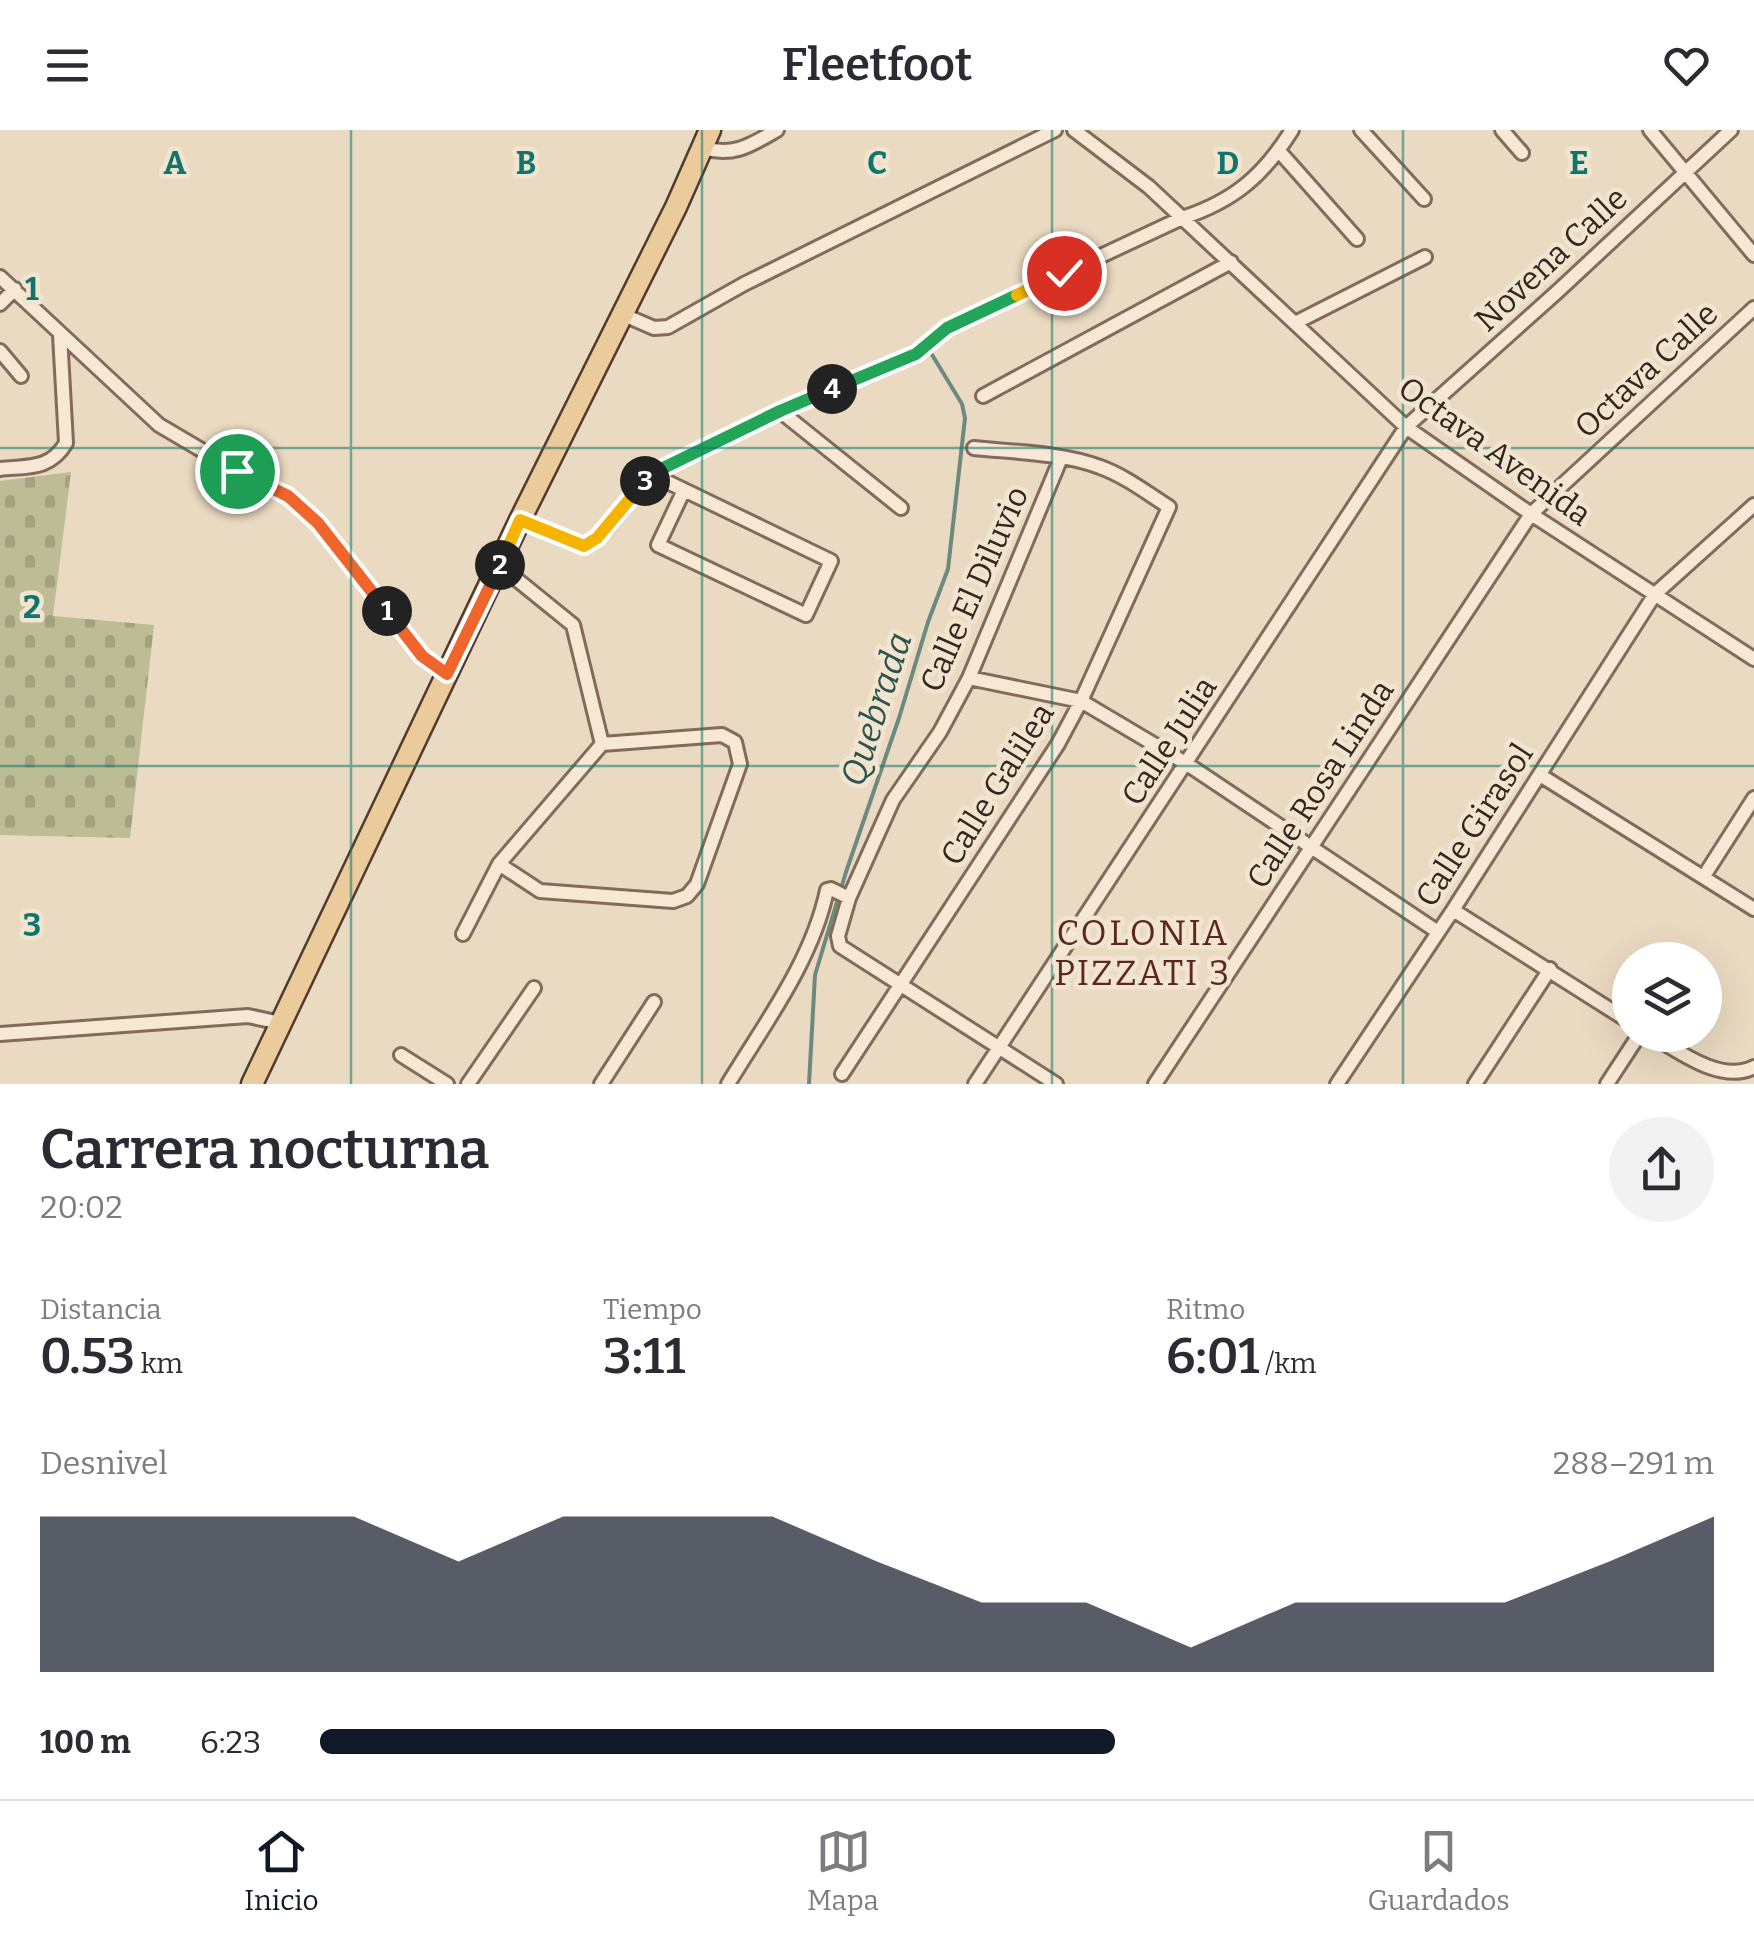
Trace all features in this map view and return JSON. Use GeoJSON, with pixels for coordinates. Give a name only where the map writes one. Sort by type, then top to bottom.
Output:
{"type":"FeatureCollection","features":[{"type":"Feature","properties":{"kind":"main road"},"geometry":{"type":"LineString","coordinates":[[252,1084],[520,520],[624,316],[707,139]]}},
{"type":"Feature","properties":{"kind":"street"},"geometry":{"type":"LineString","coordinates":[[707,139],[716,152],[736,152],[777,130]]}},
{"type":"Feature","properties":{"kind":"street"},"geometry":{"type":"LineString","coordinates":[[624,316],[654,328],[668,326],[744,284],[1055,130]]}},
{"type":"Feature","properties":{"kind":"street","name":"Octava Avenida"},"geometry":{"type":"LineString","coordinates":[[1074,130],[1137,177],[1406,427],[1531,514],[1754,659]]}},
{"type":"Feature","properties":{"kind":"street"},"geometry":{"type":"LineString","coordinates":[[520,520],[584,546],[607,528],[651,474],[780,411],[916,354],[947,328],[1182,218],[1211,209],[1250,184],[1292,130]]}},
{"type":"Feature","properties":{"kind":"street"},"geometry":{"type":"LineString","coordinates":[[1361,130],[1424,200]]}},
{"type":"Feature","properties":{"kind":"street"},"geometry":{"type":"LineString","coordinates":[[1502,130],[1522,153]]}},
{"type":"Feature","properties":{"kind":"street"},"geometry":{"type":"LineString","coordinates":[[1650,130],[1754,255]]}},
{"type":"Feature","properties":{"kind":"street","name":"Novena Calle"},"geometry":{"type":"LineString","coordinates":[[1406,427],[1731,130]]}},
{"type":"Feature","properties":{"kind":"street"},"geometry":{"type":"LineString","coordinates":[[1279,151],[1357,239]]}},
{"type":"Feature","properties":{"kind":"street"},"geometry":{"type":"LineString","coordinates":[[1295,323],[1425,257]]}},
{"type":"Feature","properties":{"kind":"street"},"geometry":{"type":"LineString","coordinates":[[983,396],[1231,262]]}},
{"type":"Feature","properties":{"kind":"street"},"geometry":{"type":"LineString","coordinates":[[0,276],[159,425],[288,496],[318,523],[422,656],[447,674]]}},
{"type":"Feature","properties":{"kind":"street"},"geometry":{"type":"LineString","coordinates":[[0,304],[15,290]]}},
{"type":"Feature","properties":{"kind":"street","name":"Octava Calle"},"geometry":{"type":"LineString","coordinates":[[1531,514],[1754,308]]}},
{"type":"Feature","properties":{"kind":"street"},"geometry":{"type":"LineString","coordinates":[[0,469],[46,464],[58,456],[66,442],[60,334]]}},
{"type":"Feature","properties":{"kind":"street"},"geometry":{"type":"LineString","coordinates":[[0,352],[21,376]]}},
{"type":"Feature","properties":{"kind":"street"},"geometry":{"type":"LineString","coordinates":[[780,411],[901,508]]}},
{"type":"Feature","properties":{"kind":"street","name":"Calle Julia"},"geometry":{"type":"LineString","coordinates":[[975,1084],[1406,427]]}},
{"type":"Feature","properties":{"kind":"street"},"geometry":{"type":"LineString","coordinates":[[974,448],[1061,458]]}},
{"type":"Feature","properties":{"kind":"street","name":"Calle Galilea"},"geometry":{"type":"LineString","coordinates":[[842,1074],[1058,744],[1169,507],[1110,471],[1061,458]]}},
{"type":"Feature","properties":{"kind":"street","name":"Calle El Diluvio"},"geometry":{"type":"LineString","coordinates":[[900,986],[840,946],[841,894],[893,800],[940,732],[969,678],[1061,458]]}},
{"type":"Feature","properties":{"kind":"street"},"geometry":{"type":"LineString","coordinates":[[651,474],[831,561],[806,614],[658,545],[684,490]]}},
{"type":"Feature","properties":{"kind":"street","name":"Calle Girasol"},"geometry":{"type":"LineString","coordinates":[[1337,1084],[1655,594],[1754,505]]}},
{"type":"Feature","properties":{"kind":"street","name":"Calle Rosa Linda"},"geometry":{"type":"LineString","coordinates":[[1155,1084],[1531,514]]}},
{"type":"Feature","properties":{"kind":"street"},"geometry":{"type":"LineString","coordinates":[[500,565],[573,625],[602,744]]}},
{"type":"Feature","properties":{"kind":"street"},"geometry":{"type":"LineString","coordinates":[[969,678],[1081,701],[1187,764],[1438,932]]}},
{"type":"Feature","properties":{"kind":"street"},"geometry":{"type":"LineString","coordinates":[[462,934],[498,864],[602,744],[722,735],[735,742],[740,764],[697,884],[687,896],[673,901],[540,891],[498,864]]}},
{"type":"Feature","properties":{"kind":"street"},"geometry":{"type":"LineString","coordinates":[[1540,775],[1754,909]]}},
{"type":"Feature","properties":{"kind":"street"},"geometry":{"type":"LineString","coordinates":[[1704,876],[1754,798]]}},
{"type":"Feature","properties":{"kind":"street","name":"Calle El Diluvio"},"geometry":{"type":"LineString","coordinates":[[728,1084],[812,941],[827,890],[841,894]]}},
{"type":"Feature","properties":{"kind":"street"},"geometry":{"type":"LineString","coordinates":[[1453,910],[1612,1010]]}},
{"type":"Feature","properties":{"kind":"street"},"geometry":{"type":"LineString","coordinates":[[1475,1084],[1550,970]]}},
{"type":"Feature","properties":{"kind":"street"},"geometry":{"type":"LineString","coordinates":[[900,986],[1056,1084]]}},
{"type":"Feature","properties":{"kind":"street"},"geometry":{"type":"LineString","coordinates":[[468,1084],[534,988]]}},
{"type":"Feature","properties":{"kind":"street"},"geometry":{"type":"LineString","coordinates":[[601,1084],[654,1002]]}},
{"type":"Feature","properties":{"kind":"street"},"geometry":{"type":"LineString","coordinates":[[0,1034],[248,1016],[281,1023]]}},
{"type":"Feature","properties":{"kind":"street"},"geometry":{"type":"LineString","coordinates":[[1608,1084],[1628,1052]]}},
{"type":"Feature","properties":{"kind":"street"},"geometry":{"type":"LineString","coordinates":[[1679,1052],[1713,1073],[1749,1071]]}},
{"type":"Feature","properties":{"kind":"street"},"geometry":{"type":"LineString","coordinates":[[402,1054],[447,1084]]}},
{"type":"Feature","properties":{"kind":"green space"},"geometry":{"type":"Polygon","coordinates":[[[71,472],[53,616],[154,625],[130,838],[0,835],[0,481],[71,472]]]}},
{"type":"Feature","properties":{"kind":"waterway","name":"Quebrada"},"geometry":{"type":"LineString","coordinates":[[809,1084],[815,975],[948,569],[965,418],[962,404],[931,353]]}},
{"type":"Feature","properties":{"kind":"district","name":"COLONIA PIZZATI 3"},"geometry":{"type":"Point","coordinates":[1143,953]}},
{"type":"Feature","properties":{"kind":"route"},"geometry":{"type":"LineString","coordinates":[[237,471],[288,496],[318,523],[422,656],[447,674],[520,520],[584,546],[607,528],[651,474],[780,411],[916,354],[947,328],[1064,273]]}}]}
